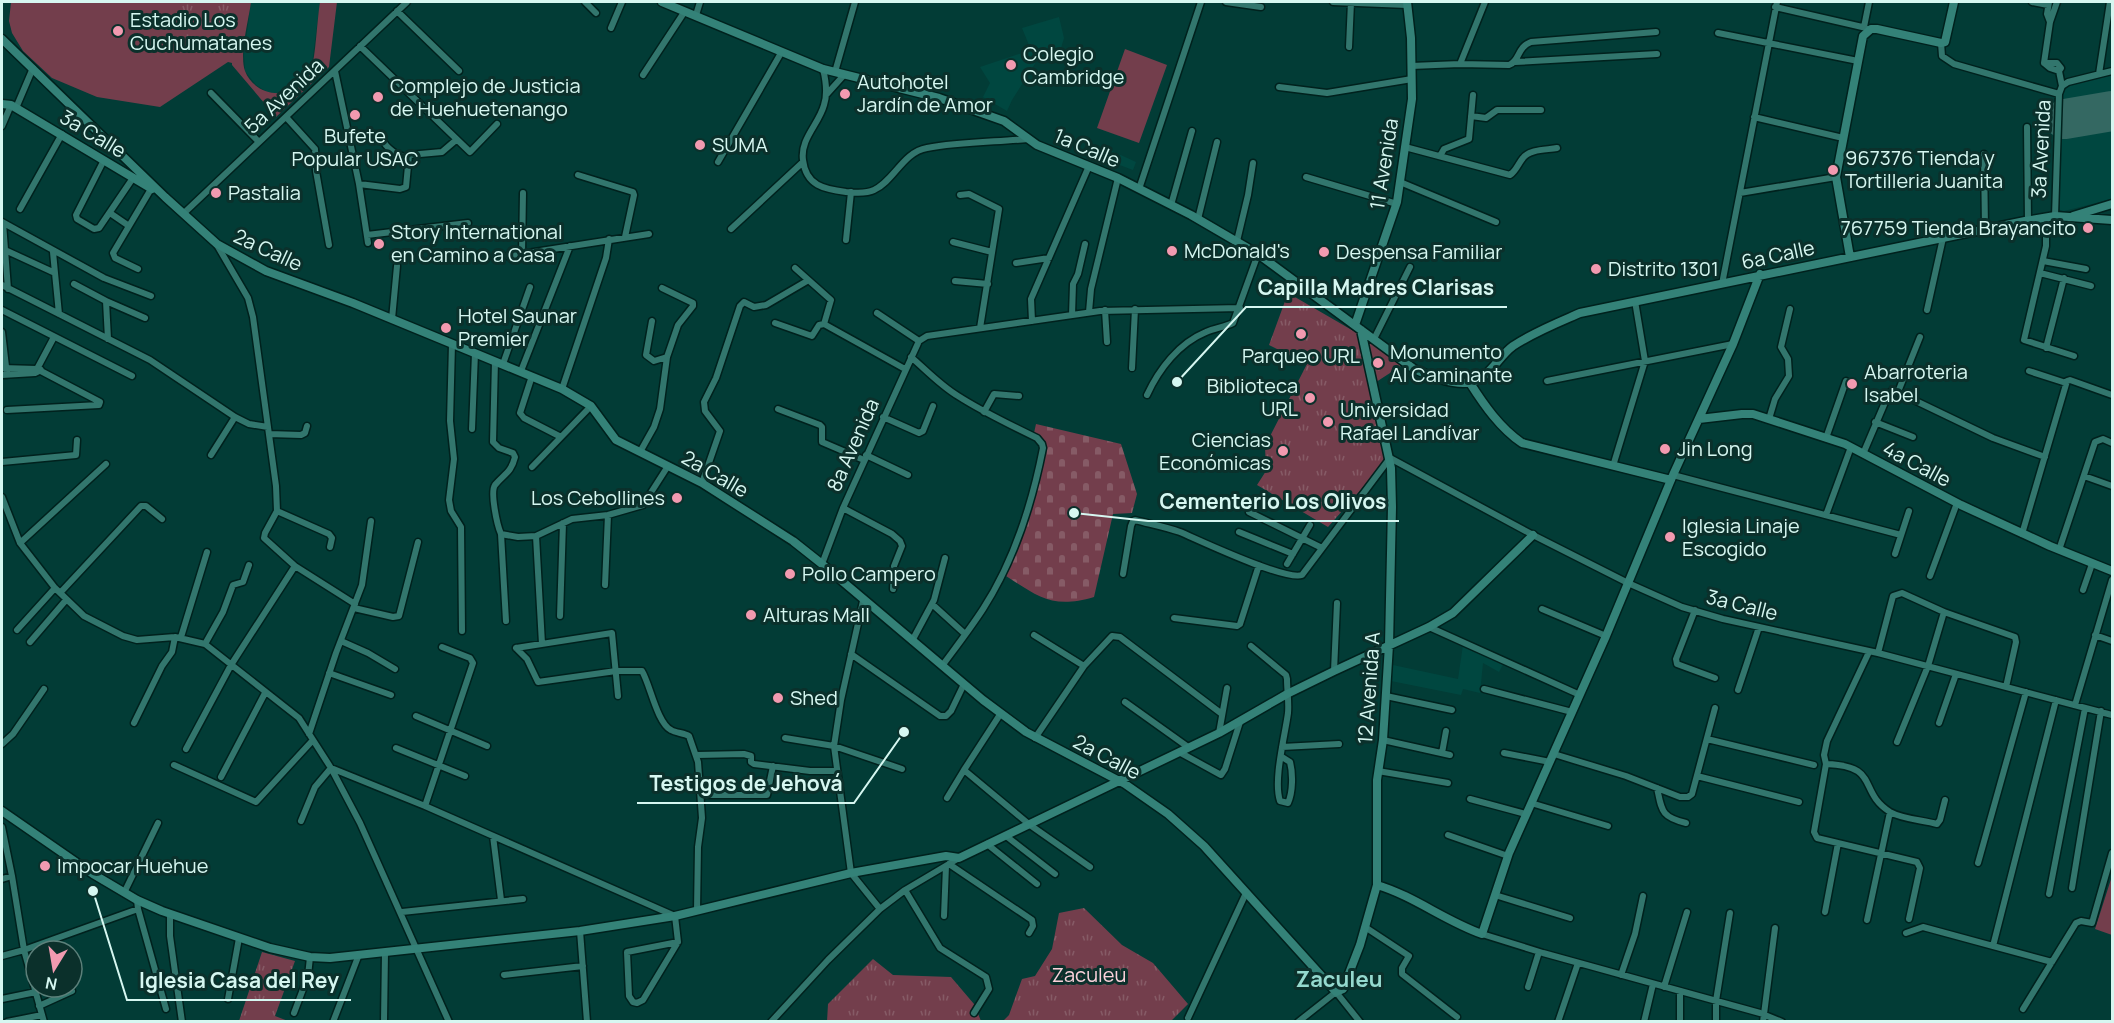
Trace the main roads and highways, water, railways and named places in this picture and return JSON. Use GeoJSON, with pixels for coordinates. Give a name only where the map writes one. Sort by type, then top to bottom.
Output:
{"type":"FeatureCollection","features":[{"type":"Feature","properties":{"kind":"place","name":"Estadio Los Cuchumatanes"},"geometry":{"type":"Point","coordinates":[118,31]}},
{"type":"Feature","properties":{"kind":"place","name":"Colegio Cambridge"},"geometry":{"type":"Point","coordinates":[1011,65]}},
{"type":"Feature","properties":{"kind":"place","name":"Autohotel Jardín de Amor"},"geometry":{"type":"Point","coordinates":[845,94]}},
{"type":"Feature","properties":{"kind":"place","name":"Complejo de Justicia de Huehuetenango"},"geometry":{"type":"Point","coordinates":[378,97]}},
{"type":"Feature","properties":{"kind":"place","name":"Bufete Popular USAC"},"geometry":{"type":"Point","coordinates":[355,115]}},
{"type":"Feature","properties":{"kind":"place","name":"SUMA"},"geometry":{"type":"Point","coordinates":[700,145]}},
{"type":"Feature","properties":{"kind":"place","name":"967376 Tienda y Tortilleria Juanita"},"geometry":{"type":"Point","coordinates":[1833,170]}},
{"type":"Feature","properties":{"kind":"place","name":"Pastalia"},"geometry":{"type":"Point","coordinates":[216,193]}},
{"type":"Feature","properties":{"kind":"place","name":"767759 Tienda Brayancito"},"geometry":{"type":"Point","coordinates":[2088,228]}},
{"type":"Feature","properties":{"kind":"place","name":"Story International en Camino a Casa"},"geometry":{"type":"Point","coordinates":[379,244]}},
{"type":"Feature","properties":{"kind":"place","name":"McDonald's"},"geometry":{"type":"Point","coordinates":[1172,251]}},
{"type":"Feature","properties":{"kind":"place","name":"Despensa Familiar"},"geometry":{"type":"Point","coordinates":[1324,252]}},
{"type":"Feature","properties":{"kind":"place","name":"Distrito 1301"},"geometry":{"type":"Point","coordinates":[1596,269]}},
{"type":"Feature","properties":{"kind":"place","name":"Hotel Saunar Premier"},"geometry":{"type":"Point","coordinates":[446,328]}},
{"type":"Feature","properties":{"kind":"place","name":"Parqueo URL"},"geometry":{"type":"Point","coordinates":[1301,334]}},
{"type":"Feature","properties":{"kind":"place","name":"Monumento Al Caminante"},"geometry":{"type":"Point","coordinates":[1378,363]}},
{"type":"Feature","properties":{"kind":"place","name":"Capilla Madres Clarisas"},"geometry":{"type":"Point","coordinates":[1177,382]}},
{"type":"Feature","properties":{"kind":"place","name":"Abarroteria Isabel"},"geometry":{"type":"Point","coordinates":[1852,384]}},
{"type":"Feature","properties":{"kind":"place","name":"Biblioteca URL"},"geometry":{"type":"Point","coordinates":[1310,398]}},
{"type":"Feature","properties":{"kind":"place","name":"Universidad Rafael Landívar"},"geometry":{"type":"Point","coordinates":[1328,422]}},
{"type":"Feature","properties":{"kind":"place","name":"Jin Long"},"geometry":{"type":"Point","coordinates":[1665,449]}},
{"type":"Feature","properties":{"kind":"place","name":"Ciencias Económicas"},"geometry":{"type":"Point","coordinates":[1283,451]}},
{"type":"Feature","properties":{"kind":"place","name":"Los Cebollines"},"geometry":{"type":"Point","coordinates":[677,498]}},
{"type":"Feature","properties":{"kind":"place","name":"Cementerio Los Olivos"},"geometry":{"type":"Point","coordinates":[1074,513]}},
{"type":"Feature","properties":{"kind":"place","name":"Iglesia Linaje Escogido"},"geometry":{"type":"Point","coordinates":[1670,537]}},
{"type":"Feature","properties":{"kind":"place","name":"Pollo Campero"},"geometry":{"type":"Point","coordinates":[790,574]}},
{"type":"Feature","properties":{"kind":"place","name":"Alturas Mall"},"geometry":{"type":"Point","coordinates":[751,615]}},
{"type":"Feature","properties":{"kind":"place","name":"Shed"},"geometry":{"type":"Point","coordinates":[778,698]}},
{"type":"Feature","properties":{"kind":"place","name":"Testigos de Jehová"},"geometry":{"type":"Point","coordinates":[904,732]}},
{"type":"Feature","properties":{"kind":"place","name":"Impocar Huehue"},"geometry":{"type":"Point","coordinates":[45,866]}},
{"type":"Feature","properties":{"kind":"place","name":"Iglesia Casa del Rey"},"geometry":{"type":"Point","coordinates":[93,891]}},
{"type":"Feature","properties":{"kind":"district","name":"Zaculeu"},"geometry":{"type":"Point","coordinates":[1339,979]}}]}
